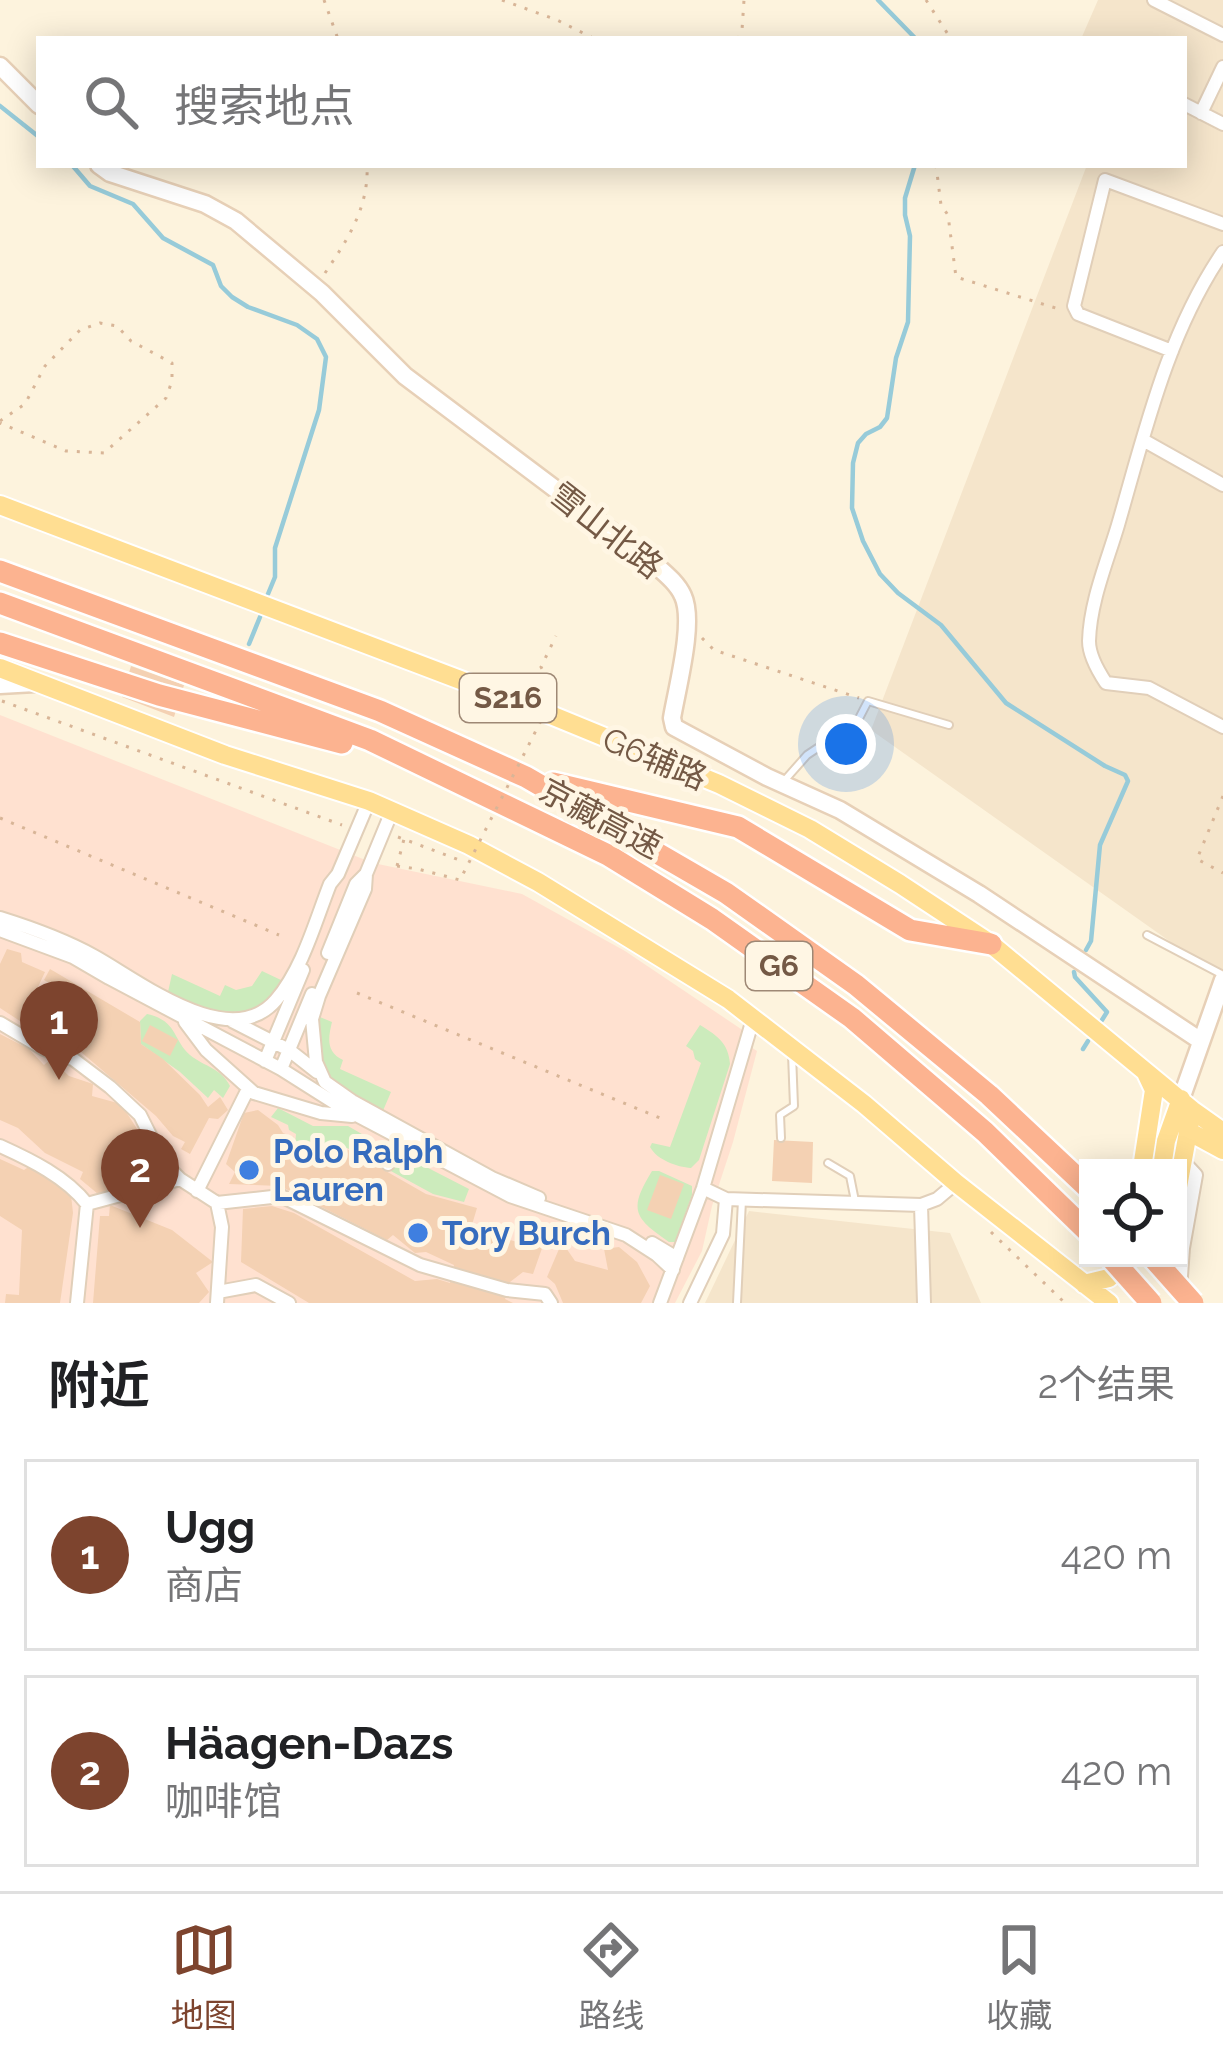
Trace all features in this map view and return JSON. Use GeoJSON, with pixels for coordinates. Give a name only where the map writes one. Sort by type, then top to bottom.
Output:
{"type":"FeatureCollection","features":[{"type":"Feature","properties":{"kind":"highway"},"geometry":{"type":"LineString","coordinates":[[0,571],[380,711],[526,777],[725,893],[856,986],[989,1095],[1079,1180]]}},
{"type":"Feature","properties":{"kind":"highway","name":"京藏高速"},"geometry":{"type":"LineString","coordinates":[[0,603],[370,740],[608,855],[712,919],[852,1018],[985,1132],[1079,1223]]}},
{"type":"Feature","properties":{"kind":"highway"},"geometry":{"type":"LineString","coordinates":[[0,643],[160,694],[424,765]]}},
{"type":"Feature","properties":{"kind":"highway"},"geometry":{"type":"LineString","coordinates":[[526,777],[738,827],[910,930],[992,944]]}},
{"type":"Feature","properties":{"kind":"highway"},"geometry":{"type":"LineString","coordinates":[[1120,1267],[1154,1303]]}},
{"type":"Feature","properties":{"kind":"highway"},"geometry":{"type":"LineString","coordinates":[[1159,1267],[1193,1303]]}},
{"type":"Feature","properties":{"kind":"main road","name":"G6辅路"},"geometry":{"type":"LineString","coordinates":[[0,505],[529,706],[719,784],[810,829],[992,944],[1223,1132]]}},
{"type":"Feature","properties":{"kind":"main road"},"geometry":{"type":"LineString","coordinates":[[0,668],[225,755],[369,801],[470,845],[538,882],[753,1019],[1109,1303]]}},
{"type":"Feature","properties":{"kind":"main road"},"geometry":{"type":"LineString","coordinates":[[1143,1159],[1154,1090],[1146,1073]]}},
{"type":"Feature","properties":{"kind":"main road"},"geometry":{"type":"LineString","coordinates":[[1183,1159],[1186,1105]]}},
{"type":"Feature","properties":{"kind":"main road"},"geometry":{"type":"LineString","coordinates":[[1163,1159],[1166,1141],[1186,1105]]}},
{"type":"Feature","properties":{"kind":"main road"},"geometry":{"type":"LineString","coordinates":[[1188,1131],[1223,1150]]}},
{"type":"Feature","properties":{"kind":"main road"},"geometry":{"type":"LineString","coordinates":[[1084,1284],[1109,1278],[1118,1267]]}},
{"type":"Feature","properties":{"kind":"main road"},"geometry":{"type":"LineString","coordinates":[[1141,1303],[1148,1267]]}},
{"type":"Feature","properties":{"kind":"main road"},"geometry":{"type":"LineString","coordinates":[[1154,1303],[1164,1267]]}},
{"type":"Feature","properties":{"kind":"street"},"geometry":{"type":"LineString","coordinates":[[1154,0],[1223,35]]}},
{"type":"Feature","properties":{"kind":"street"},"geometry":{"type":"LineString","coordinates":[[0,66],[36,102]]}},
{"type":"Feature","properties":{"kind":"street"},"geometry":{"type":"LineString","coordinates":[[1201,113],[1223,68]]}},
{"type":"Feature","properties":{"kind":"street"},"geometry":{"type":"LineString","coordinates":[[1187,106],[1223,124]]}},
{"type":"Feature","properties":{"kind":"street","name":"雪山北路"},"geometry":{"type":"LineString","coordinates":[[104,168],[205,204],[236,221],[315,287],[405,376],[651,561],[686,600],[686,626]]}},
{"type":"Feature","properties":{"kind":"street"},"geometry":{"type":"LineString","coordinates":[[1172,351],[1078,314],[1074,306],[1104,172],[1223,224]]}},
{"type":"Feature","properties":{"kind":"street"},"geometry":{"type":"LineString","coordinates":[[1223,253],[1217,274],[1182,324],[1172,351],[1095,603],[1088,645],[1106,683],[1149,688],[1223,727]]}},
{"type":"Feature","properties":{"kind":"street"},"geometry":{"type":"LineString","coordinates":[[1143,440],[1223,485]]}},
{"type":"Feature","properties":{"kind":"street"},"geometry":{"type":"LineString","coordinates":[[686,626],[674,727],[840,810],[980,894],[1202,1041]]}},
{"type":"Feature","properties":{"kind":"street"},"geometry":{"type":"LineString","coordinates":[[0,685],[39,683]]}},
{"type":"Feature","properties":{"kind":"street"},"geometry":{"type":"LineString","coordinates":[[2,927],[59,939],[173,1004],[238,1021],[276,1000],[295,972],[369,801]]}},
{"type":"Feature","properties":{"kind":"street"},"geometry":{"type":"LineString","coordinates":[[326,1082],[316,1062],[312,1019],[392,811]]}},
{"type":"Feature","properties":{"kind":"street"},"geometry":{"type":"LineString","coordinates":[[265,1061],[338,885],[338,874]]}},
{"type":"Feature","properties":{"kind":"street"},"geometry":{"type":"LineString","coordinates":[[281,1070],[356,884],[367,874]]}},
{"type":"Feature","properties":{"kind":"street"},"geometry":{"type":"LineString","coordinates":[[2,927],[73,957],[341,1107],[404,1134]]}},
{"type":"Feature","properties":{"kind":"street"},"geometry":{"type":"LineString","coordinates":[[0,948],[2,927]]}},
{"type":"Feature","properties":{"kind":"street"},"geometry":{"type":"LineString","coordinates":[[1186,1105],[1223,978]]}},
{"type":"Feature","properties":{"kind":"street"},"geometry":{"type":"LineString","coordinates":[[180,1016],[206,1050],[248,1090],[311,1111],[361,1116]]}},
{"type":"Feature","properties":{"kind":"street"},"geometry":{"type":"LineString","coordinates":[[660,1303],[703,1188],[753,1019]]}},
{"type":"Feature","properties":{"kind":"street"},"geometry":{"type":"LineString","coordinates":[[231,1020],[289,1050],[352,1101],[510,1196],[626,1235],[675,1264]]}},
{"type":"Feature","properties":{"kind":"street"},"geometry":{"type":"LineString","coordinates":[[0,1023],[44,1049],[74,1059],[110,1087],[140,1114],[164,1163],[217,1203],[281,1196],[420,1264],[507,1290],[544,1294],[551,1303]]}},
{"type":"Feature","properties":{"kind":"street"},"geometry":{"type":"LineString","coordinates":[[197,1191],[248,1090]]}},
{"type":"Feature","properties":{"kind":"street"},"geometry":{"type":"LineString","coordinates":[[388,1164],[404,1134]]}},
{"type":"Feature","properties":{"kind":"street"},"geometry":{"type":"LineString","coordinates":[[0,1146],[77,1190],[87,1204],[77,1303]]}},
{"type":"Feature","properties":{"kind":"street"},"geometry":{"type":"LineString","coordinates":[[1187,1165],[1196,1175],[1187,1226]]}},
{"type":"Feature","properties":{"kind":"street"},"geometry":{"type":"LineString","coordinates":[[87,1204],[180,1179]]}},
{"type":"Feature","properties":{"kind":"street"},"geometry":{"type":"LineString","coordinates":[[703,1188],[726,1199],[921,1205],[956,1183]]}},
{"type":"Feature","properties":{"kind":"street"},"geometry":{"type":"LineString","coordinates":[[690,1303],[723,1234],[726,1199]]}},
{"type":"Feature","properties":{"kind":"street"},"geometry":{"type":"LineString","coordinates":[[217,1203],[222,1227],[217,1297],[256,1285],[289,1303]]}},
{"type":"Feature","properties":{"kind":"street"},"geometry":{"type":"LineString","coordinates":[[921,1205],[924,1303]]}},
{"type":"Feature","properties":{"kind":"street"},"geometry":{"type":"LineString","coordinates":[[1180,1303],[1182,1267]]}},
{"type":"Feature","properties":{"kind":"lane"},"geometry":{"type":"LineString","coordinates":[[782,784],[808,755],[847,736],[868,701],[949,725]]}},
{"type":"Feature","properties":{"kind":"lane"},"geometry":{"type":"LineString","coordinates":[[1147,935],[1223,978]]}},
{"type":"Feature","properties":{"kind":"lane"},"geometry":{"type":"LineString","coordinates":[[781,1138],[780,1115],[794,1106],[792,1050]]}},
{"type":"Feature","properties":{"kind":"lane"},"geometry":{"type":"LineString","coordinates":[[828,1163],[850,1176],[855,1204]]}},
{"type":"Feature","properties":{"kind":"lane"},"geometry":{"type":"LineString","coordinates":[[737,1303],[742,1200]]}},
{"type":"Feature","properties":{"kind":"path"},"geometry":{"type":"LineString","coordinates":[[324,0],[337,36]]}},
{"type":"Feature","properties":{"kind":"path"},"geometry":{"type":"LineString","coordinates":[[502,0],[589,36]]}},
{"type":"Feature","properties":{"kind":"path"},"geometry":{"type":"LineString","coordinates":[[739,36],[744,0]]}},
{"type":"Feature","properties":{"kind":"path"},"geometry":{"type":"LineString","coordinates":[[926,0],[949,36]]}},
{"type":"Feature","properties":{"kind":"path"},"geometry":{"type":"LineString","coordinates":[[315,287],[359,218],[367,168]]}},
{"type":"Feature","properties":{"kind":"path"},"geometry":{"type":"LineString","coordinates":[[936,168],[956,277],[1078,314]]}},
{"type":"Feature","properties":{"kind":"path"},"geometry":{"type":"LineString","coordinates":[[100,322],[117,326],[131,341],[172,363],[166,398],[104,453],[66,451],[0,422],[25,404],[45,366],[80,331],[100,322]]}},
{"type":"Feature","properties":{"kind":"path"},"geometry":{"type":"LineString","coordinates":[[686,626],[714,650],[868,701]]}},
{"type":"Feature","properties":{"kind":"path"},"geometry":{"type":"LineString","coordinates":[[404,839],[397,866],[460,880],[551,701],[550,682],[541,667],[556,636]]}},
{"type":"Feature","properties":{"kind":"path"},"geometry":{"type":"LineString","coordinates":[[0,700],[356,830]]}},
{"type":"Feature","properties":{"kind":"path"},"geometry":{"type":"LineString","coordinates":[[1223,796],[1197,859],[1223,873]]}},
{"type":"Feature","properties":{"kind":"path"},"geometry":{"type":"LineString","coordinates":[[0,818],[279,935]]}},
{"type":"Feature","properties":{"kind":"path"},"geometry":{"type":"LineString","coordinates":[[382,835],[466,862]]}},
{"type":"Feature","properties":{"kind":"path"},"geometry":{"type":"LineString","coordinates":[[357,992],[660,1118]]}},
{"type":"Feature","properties":{"kind":"path"},"geometry":{"type":"LineString","coordinates":[[982,1222],[1065,1303]]}},
{"type":"Feature","properties":{"kind":"shaded area"},"geometry":{"type":"Polygon","coordinates":[[[1098,0],[1223,0],[1223,979],[871,730],[1086,168],[1187,168],[1187,36],[1082,36],[1098,0]]]}},
{"type":"Feature","properties":{"kind":"shaded area"},"geometry":{"type":"Polygon","coordinates":[[[0,715],[373,863],[522,894],[625,951],[744,1031],[743,1042],[757,1051],[702,1251],[675,1303],[0,1303],[0,715]]]}},
{"type":"Feature","properties":{"kind":"shaded area"},"geometry":{"type":"Polygon","coordinates":[[[749,1211],[950,1233],[981,1303],[705,1303],[749,1211]]]}},
{"type":"Feature","properties":{"kind":"green space"},"geometry":{"type":"Polygon","coordinates":[[[262,971],[281,980],[263,1004],[244,1012],[209,1010],[168,992],[172,974],[220,996],[225,985],[236,990],[252,986],[262,971]]]}},
{"type":"Feature","properties":{"kind":"green space"},"geometry":{"type":"Polygon","coordinates":[[[147,1014],[164,1021],[190,1055],[222,1075],[230,1086],[223,1098],[214,1090],[208,1098],[141,1044],[140,1021],[147,1014]]]}},
{"type":"Feature","properties":{"kind":"green space"},"geometry":{"type":"Polygon","coordinates":[[[315,1015],[332,1022],[330,1044],[343,1060],[340,1069],[391,1092],[382,1113],[350,1095],[330,1076],[315,1015]]]}},
{"type":"Feature","properties":{"kind":"green space"},"geometry":{"type":"Polygon","coordinates":[[[700,1025],[721,1041],[730,1064],[699,1160],[691,1168],[668,1162],[650,1147],[652,1143],[670,1147],[701,1063],[686,1046],[700,1025]]]}},
{"type":"Feature","properties":{"kind":"green space"},"geometry":{"type":"Polygon","coordinates":[[[278,1108],[313,1126],[348,1126],[381,1145],[373,1161],[347,1148],[320,1152],[295,1145],[296,1134],[271,1117],[278,1108]]]}},
{"type":"Feature","properties":{"kind":"green space"},"geometry":{"type":"Polygon","coordinates":[[[399,1153],[469,1189],[464,1202],[433,1194],[389,1170],[399,1153]]]}},
{"type":"Feature","properties":{"kind":"green space"},"geometry":{"type":"Polygon","coordinates":[[[652,1171],[692,1186],[675,1242],[657,1234],[638,1212],[640,1195],[652,1171]]]}},
{"type":"Feature","properties":{"kind":"building"},"geometry":{"type":"Polygon","coordinates":[[[131,666],[184,685],[174,717],[122,697],[131,666]]]}},
{"type":"Feature","properties":{"kind":"building"},"geometry":{"type":"Polygon","coordinates":[[[7,949],[21,953],[22,962],[45,972],[38,987],[44,991],[50,969],[140,1022],[141,1044],[163,1059],[208,1107],[220,1097],[228,1110],[218,1119],[209,1118],[190,1154],[181,1149],[185,1142],[74,1046],[46,1038],[0,1008],[0,964],[7,949]]]}},
{"type":"Feature","properties":{"kind":"building"},"geometry":{"type":"Polygon","coordinates":[[[150,1025],[178,1040],[170,1056],[142,1041],[150,1025]]]}},
{"type":"Feature","properties":{"kind":"building"},"geometry":{"type":"Polygon","coordinates":[[[0,1034],[29,1049],[44,1065],[51,1059],[69,1076],[93,1084],[92,1096],[121,1104],[141,1135],[147,1157],[147,1169],[133,1183],[105,1197],[98,1194],[80,1179],[83,1172],[45,1153],[18,1128],[0,1120],[0,1034]]]}},
{"type":"Feature","properties":{"kind":"building"},"geometry":{"type":"Polygon","coordinates":[[[258,1110],[294,1137],[291,1148],[320,1158],[349,1150],[426,1194],[477,1208],[471,1228],[517,1242],[523,1225],[547,1234],[533,1274],[523,1272],[510,1282],[505,1299],[513,1303],[309,1303],[241,1262],[243,1209],[272,1206],[294,1213],[415,1281],[450,1283],[454,1265],[426,1252],[415,1253],[393,1235],[387,1240],[280,1186],[229,1184],[235,1172],[226,1164],[244,1113],[258,1110]]]}},
{"type":"Feature","properties":{"kind":"building"},"geometry":{"type":"Polygon","coordinates":[[[774,1140],[813,1142],[812,1183],[772,1181],[774,1140]]]}},
{"type":"Feature","properties":{"kind":"building"},"geometry":{"type":"Polygon","coordinates":[[[0,1159],[24,1170],[30,1166],[71,1195],[73,1213],[60,1303],[5,1303],[6,1294],[19,1295],[22,1230],[0,1216],[0,1159]]]}},
{"type":"Feature","properties":{"kind":"building"},"geometry":{"type":"Polygon","coordinates":[[[660,1175],[684,1184],[671,1219],[647,1210],[660,1175]]]}},
{"type":"Feature","properties":{"kind":"building"},"geometry":{"type":"Polygon","coordinates":[[[110,1205],[172,1230],[213,1262],[196,1273],[209,1292],[199,1303],[93,1303],[100,1216],[109,1216],[110,1205]]]}},
{"type":"Feature","properties":{"kind":"building"},"geometry":{"type":"Polygon","coordinates":[[[562,1242],[575,1261],[608,1270],[604,1249],[619,1247],[637,1262],[650,1286],[641,1303],[563,1303],[547,1277],[562,1242]]]}},
{"type":"Feature","properties":{"kind":"waterway"},"geometry":{"type":"LineString","coordinates":[[878,0],[913,36]]}},
{"type":"Feature","properties":{"kind":"waterway"},"geometry":{"type":"LineString","coordinates":[[0,106],[36,135]]}},
{"type":"Feature","properties":{"kind":"waterway"},"geometry":{"type":"LineString","coordinates":[[75,168],[90,186],[133,204],[163,238],[213,265],[221,286],[232,297],[297,325],[317,339],[326,357],[319,410],[275,548],[275,577],[268,594]]}},
{"type":"Feature","properties":{"kind":"waterway"},"geometry":{"type":"LineString","coordinates":[[914,168],[905,198],[910,236],[908,322],[896,358],[887,418],[858,443],[852,508],[880,574],[941,625],[1006,703],[1125,775],[1128,781],[1100,845],[1091,941],[1086,950]]}},
{"type":"Feature","properties":{"kind":"waterway"},"geometry":{"type":"LineString","coordinates":[[249,644],[260,617]]}},
{"type":"Feature","properties":{"kind":"waterway"},"geometry":{"type":"LineString","coordinates":[[1074,972],[1107,1012],[1102,1020]]}},
{"type":"Feature","properties":{"kind":"waterway"},"geometry":{"type":"LineString","coordinates":[[1083,1049],[1088,1041]]}},
{"type":"Feature","properties":{"kind":"place","name":"Ugg"},"geometry":{"type":"Point","coordinates":[59,1080]}},
{"type":"Feature","properties":{"kind":"place","name":"Polo Ralph Lauren"},"geometry":{"type":"Point","coordinates":[249,1170]}},
{"type":"Feature","properties":{"kind":"place","name":"Häagen-Dazs"},"geometry":{"type":"Point","coordinates":[140,1228]}},
{"type":"Feature","properties":{"kind":"place","name":"Tory Burch"},"geometry":{"type":"Point","coordinates":[418,1233]}}]}
